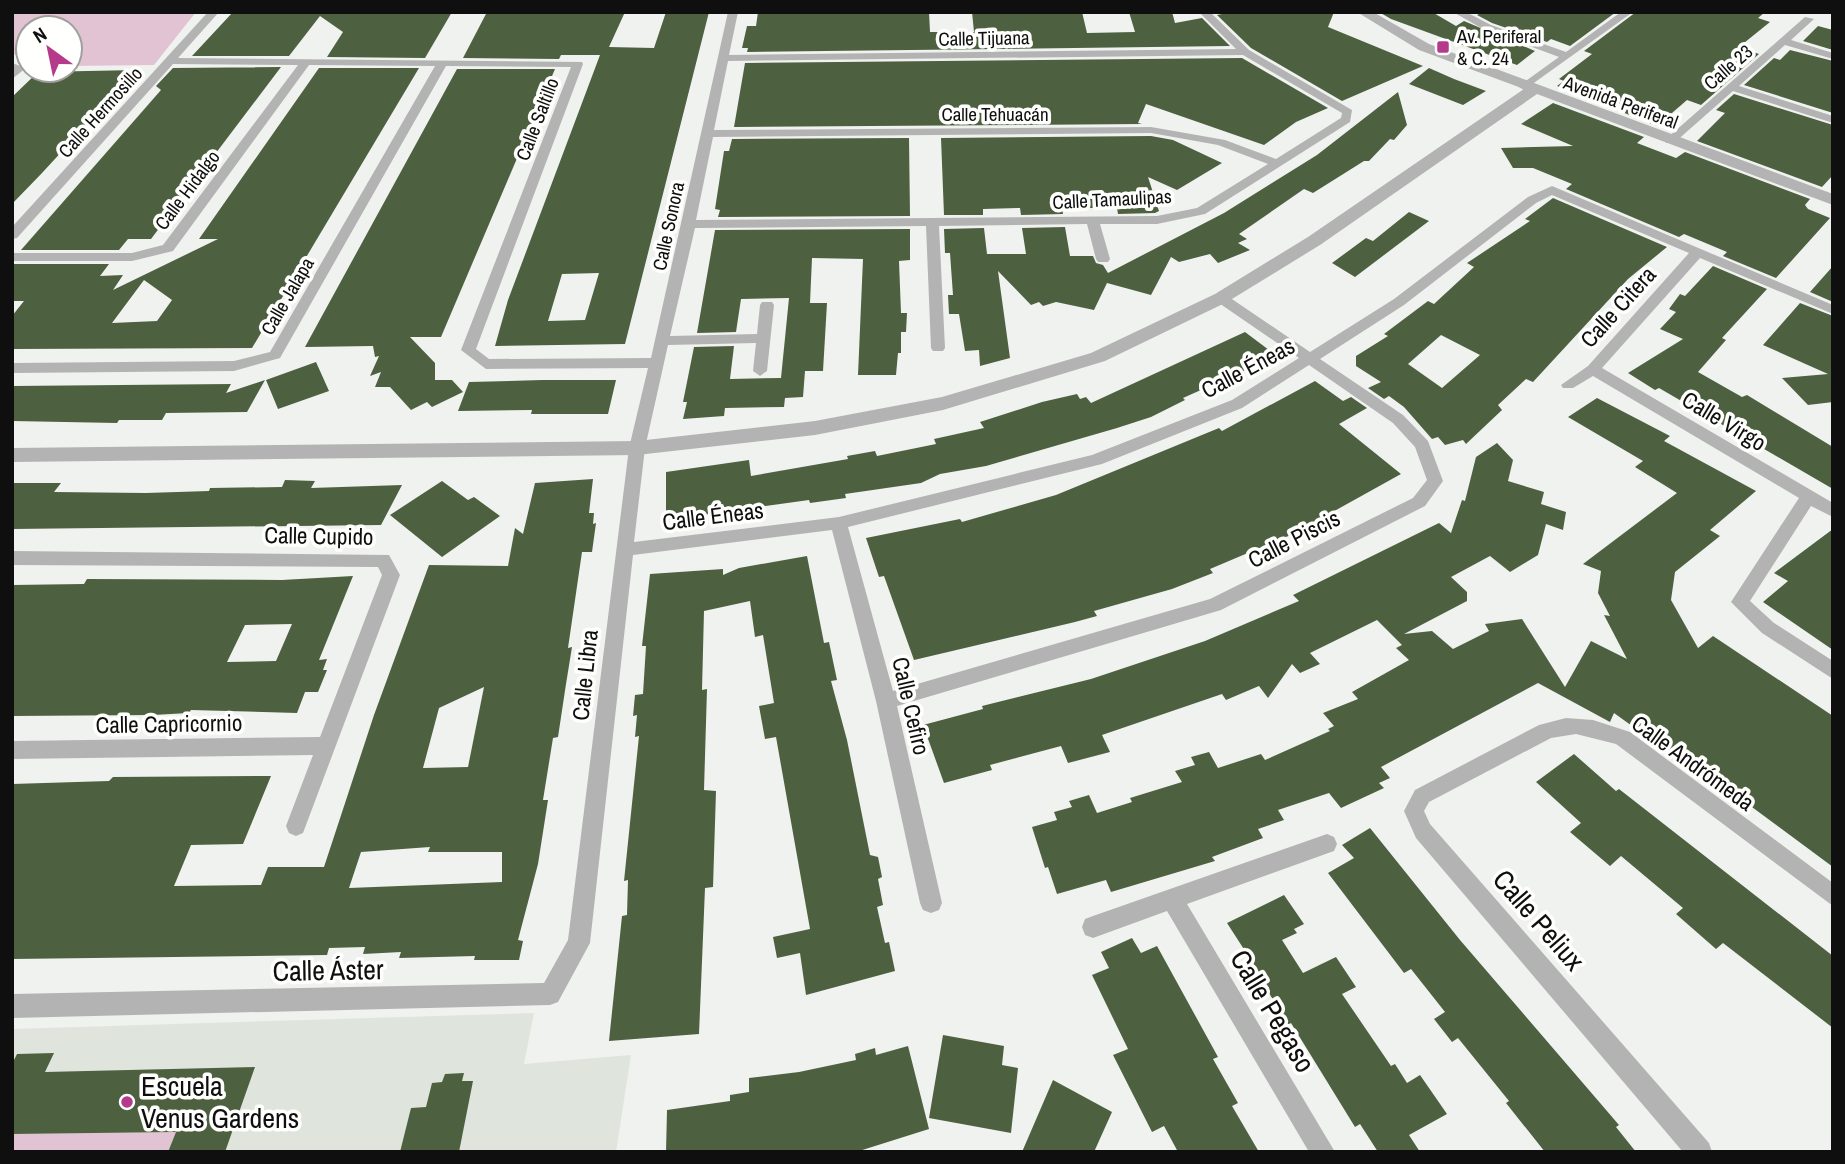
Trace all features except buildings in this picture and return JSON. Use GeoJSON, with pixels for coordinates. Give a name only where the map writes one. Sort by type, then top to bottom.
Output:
{"type":"FeatureCollection","features":[{"type":"Feature","properties":{"kind":"street","name":"Calle Hermosillo"},"geometry":{"type":"LineString","coordinates":[[12,235],[214,12]]}},
{"type":"Feature","properties":{"kind":"street","name":"Calle Sonora"},"geometry":{"type":"LineString","coordinates":[[637,448],[690,224],[733,12]]}},
{"type":"Feature","properties":{"kind":"street"},"geometry":{"type":"LineString","coordinates":[[1204,12],[1245,52]]}},
{"type":"Feature","properties":{"kind":"street","name":"Avenida Periferal"},"geometry":{"type":"LineString","coordinates":[[1363,12],[1424,47],[1833,200]]}},
{"type":"Feature","properties":{"kind":"street"},"geometry":{"type":"LineString","coordinates":[[1458,12],[1487,27],[1567,56]]}},
{"type":"Feature","properties":{"kind":"street"},"geometry":{"type":"LineString","coordinates":[[12,455],[637,448],[815,428],[943,403],[1098,357],[1221,298],[1314,241],[1529,88],[1626,13]]}},
{"type":"Feature","properties":{"kind":"street","name":"Calle 23"},"geometry":{"type":"LineString","coordinates":[[1670,141],[1809,19]]}},
{"type":"Feature","properties":{"kind":"street"},"geometry":{"type":"LineString","coordinates":[[1783,41],[1833,56]]}},
{"type":"Feature","properties":{"kind":"street","name":"Calle Tijuana"},"geometry":{"type":"LineString","coordinates":[[724,58],[1245,52]]}},
{"type":"Feature","properties":{"kind":"street","name":"Calle Tamaulipas"},"geometry":{"type":"LineString","coordinates":[[690,224],[1093,222],[1157,220],[1201,211],[1346,120],[1348,112],[1245,52]]}},
{"type":"Feature","properties":{"kind":"street","name":"Calle Saltillo"},"geometry":{"type":"LineString","coordinates":[[170,61],[578,64],[468,350],[486,364],[656,363]]}},
{"type":"Feature","properties":{"kind":"street","name":"Calle Hidalgo"},"geometry":{"type":"LineString","coordinates":[[12,257],[132,257],[167,248],[306,62]]}},
{"type":"Feature","properties":{"kind":"street","name":"Calle Jalapa"},"geometry":{"type":"LineString","coordinates":[[12,368],[234,366],[275,355],[442,64]]}},
{"type":"Feature","properties":{"kind":"street"},"geometry":{"type":"LineString","coordinates":[[12,66],[21,68],[12,76]]}},
{"type":"Feature","properties":{"kind":"street"},"geometry":{"type":"LineString","coordinates":[[1732,87],[1833,120]]}},
{"type":"Feature","properties":{"kind":"street","name":"Calle Tehuacán"},"geometry":{"type":"LineString","coordinates":[[708,134],[1151,130],[1221,142],[1277,163]]}},
{"type":"Feature","properties":{"kind":"street","name":"Calle Éneas"},"geometry":{"type":"LineString","coordinates":[[624,550],[839,523],[1096,460],[1237,404],[1310,361],[1399,302],[1532,200],[1552,190],[1696,254],[1833,310]]}},
{"type":"Feature","properties":{"kind":"street"},"geometry":{"type":"LineString","coordinates":[[1093,222],[1103,259]]}},
{"type":"Feature","properties":{"kind":"street"},"geometry":{"type":"LineString","coordinates":[[932,223],[938,348]]}},
{"type":"Feature","properties":{"kind":"street","name":"Calle Citera"},"geometry":{"type":"LineString","coordinates":[[1568,385],[1593,369],[1696,254]]}},
{"type":"Feature","properties":{"kind":"street","name":"Calle Piscis"},"geometry":{"type":"LineString","coordinates":[[886,701],[1215,606],[1419,502],[1435,481],[1422,445],[1398,419],[1221,298]]}},
{"type":"Feature","properties":{"kind":"street"},"geometry":{"type":"LineString","coordinates":[[760,371],[767,305]]}},
{"type":"Feature","properties":{"kind":"street"},"geometry":{"type":"LineString","coordinates":[[662,341],[762,338]]}},
{"type":"Feature","properties":{"kind":"street","name":"Calle Virgo"},"geometry":{"type":"LineString","coordinates":[[1593,369],[1833,510]]}},
{"type":"Feature","properties":{"kind":"street","name":"Calle Libra"},"geometry":{"type":"LineString","coordinates":[[583,907],[637,448]]}},
{"type":"Feature","properties":{"kind":"street"},"geometry":{"type":"LineString","coordinates":[[1808,497],[1740,602],[1768,628],[1833,671]]}},
{"type":"Feature","properties":{"kind":"street","name":"Calle Cefiro"},"geometry":{"type":"LineString","coordinates":[[839,523],[886,701],[930,903]]}},
{"type":"Feature","properties":{"kind":"street","name":"Calle Cupido"},"geometry":{"type":"LineString","coordinates":[[12,558],[383,560],[390,575],[296,826]]}},
{"type":"Feature","properties":{"kind":"street","name":"Calle Andrómeda"},"geometry":{"type":"LineString","coordinates":[[1510,750],[1566,723],[1586,726],[1623,738],[1833,896]]}},
{"type":"Feature","properties":{"kind":"street","name":"Calle Capricornio"},"geometry":{"type":"LineString","coordinates":[[12,750],[326,746]]}},
{"type":"Feature","properties":{"kind":"street","name":"Calle Peliux"},"geometry":{"type":"LineString","coordinates":[[1510,750],[1422,796],[1414,811],[1423,831],[1700,1152]]}},
{"type":"Feature","properties":{"kind":"street"},"geometry":{"type":"LineString","coordinates":[[1093,927],[1327,844]]}},
{"type":"Feature","properties":{"kind":"street","name":"Calle Pegaso"},"geometry":{"type":"LineString","coordinates":[[1172,900],[1322,1152]]}},
{"type":"Feature","properties":{"kind":"street","name":"Calle Áster"},"geometry":{"type":"LineString","coordinates":[[12,1006],[550,994],[579,943],[583,907]]}},
{"type":"Feature","properties":{"kind":"shaded area"},"geometry":{"type":"Polygon","coordinates":[[[12,12],[196,12],[154,65],[84,66],[84,14],[14,14],[12,54],[12,12]]]}},
{"type":"Feature","properties":{"kind":"shaded area"},"geometry":{"type":"Polygon","coordinates":[[[534,1013],[524,1064],[631,1055],[616,1152],[12,1152],[12,1029],[534,1013]]]}},
{"type":"Feature","properties":{"kind":"shaded area"},"geometry":{"type":"Polygon","coordinates":[[[176,1132],[168,1152],[12,1152],[12,1134],[176,1132]]]}},
{"type":"Feature","properties":{"kind":"place","name":"Av. Periferal & C. 24"},"geometry":{"type":"Point","coordinates":[1443,47]}},
{"type":"Feature","properties":{"kind":"place","name":"Escuela Venus Gardens"},"geometry":{"type":"Point","coordinates":[127,1102]}}]}
